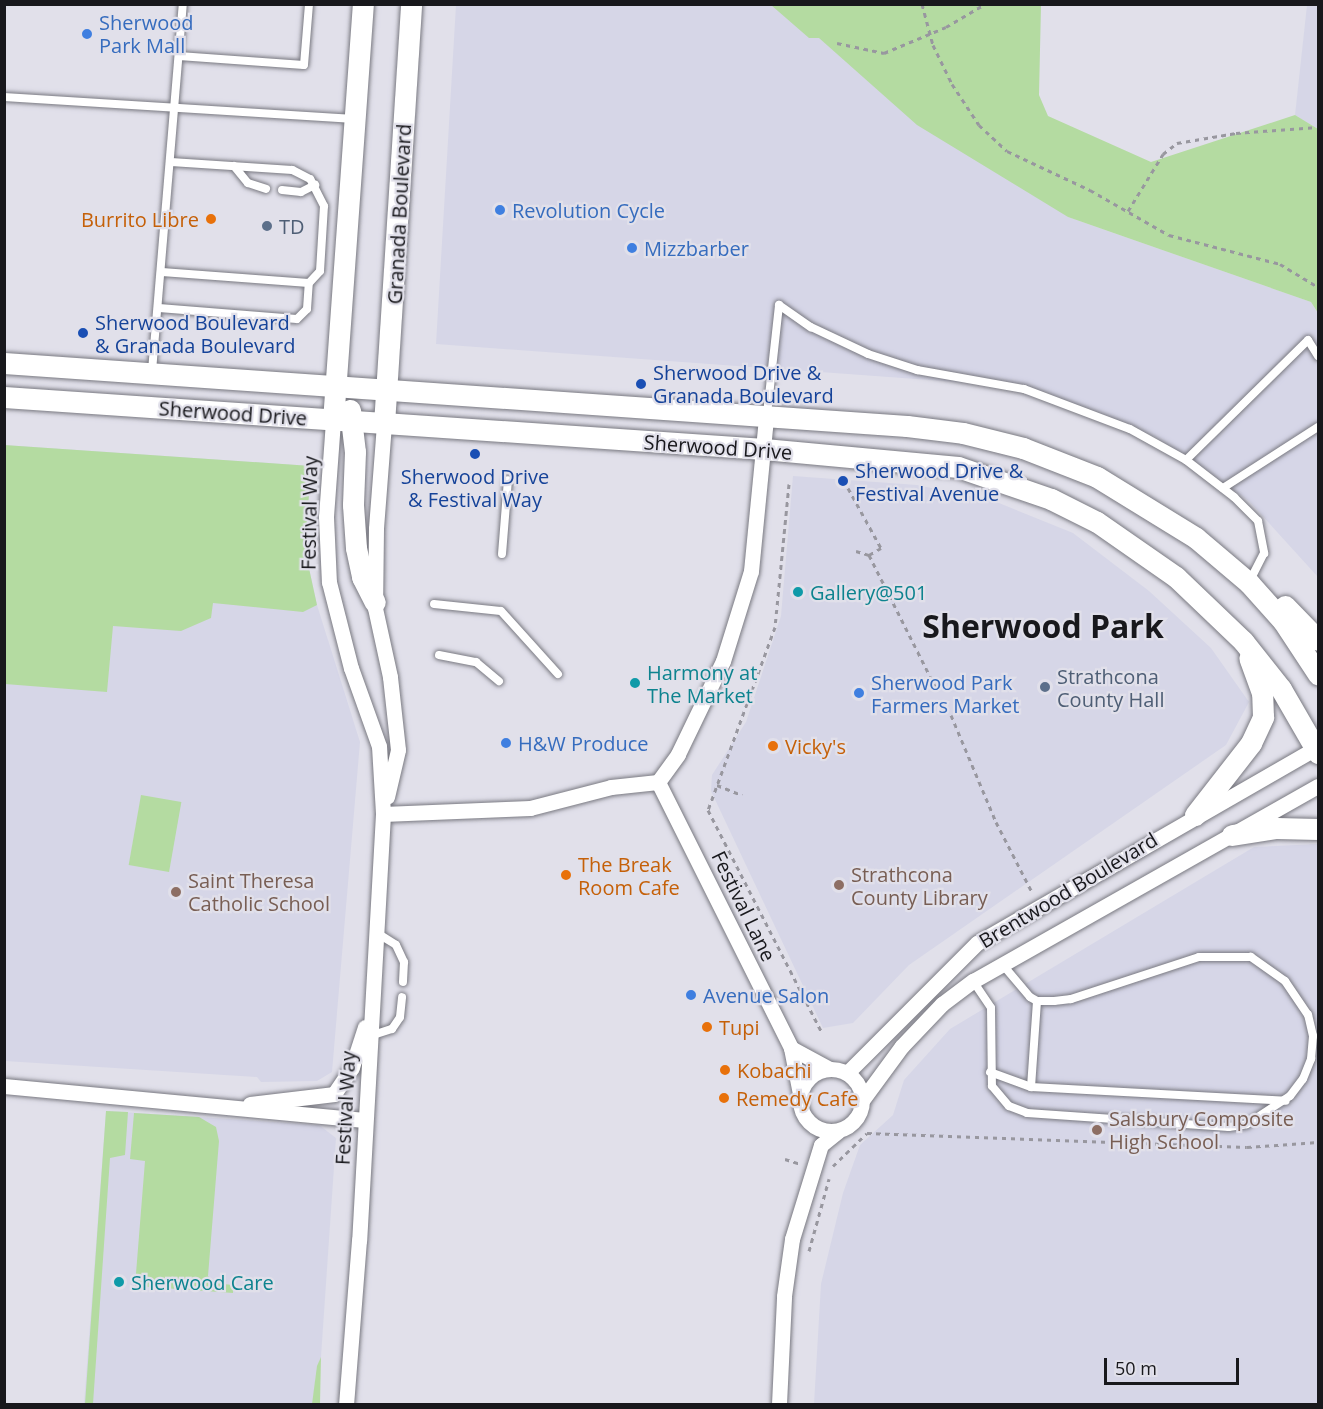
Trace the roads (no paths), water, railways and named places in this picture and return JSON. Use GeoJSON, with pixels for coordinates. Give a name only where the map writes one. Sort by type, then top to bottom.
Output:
{"type":"FeatureCollection","features":[{"type":"Feature","properties":{"kind":"main road"},"geometry":{"type":"LineString","coordinates":[[363,4],[336,386],[343,422],[356,548],[362,577],[375,602]]}},
{"type":"Feature","properties":{"kind":"main road","name":"Granada Boulevard"},"geometry":{"type":"LineString","coordinates":[[384,424],[411,4]]}},
{"type":"Feature","properties":{"kind":"main road","name":"Sherwood Drive"},"geometry":{"type":"LineString","coordinates":[[4,363],[963,433],[1054,459],[1135,497],[1196,538],[1249,583],[1282,621],[1318,674]]}},
{"type":"Feature","properties":{"kind":"main road","name":"Sherwood Drive"},"geometry":{"type":"LineString","coordinates":[[4,397],[343,422],[764,449],[958,467],[1051,499],[1097,522],[1176,577],[1243,640],[1281,689],[1318,749]]}},
{"type":"Feature","properties":{"kind":"main road"},"geometry":{"type":"LineString","coordinates":[[1249,583],[1283,604],[1318,640]]}},
{"type":"Feature","properties":{"kind":"main road"},"geometry":{"type":"LineString","coordinates":[[1195,815],[1251,743],[1263,717],[1262,693],[1243,640]]}},
{"type":"Feature","properties":{"kind":"main road"},"geometry":{"type":"LineString","coordinates":[[1232,835],[1276,828],[1318,829]]}},
{"type":"Feature","properties":{"kind":"street"},"geometry":{"type":"LineString","coordinates":[[383,814],[530,808],[611,788],[658,782],[678,754],[723,662],[752,571],[766,417]]}},
{"type":"Feature","properties":{"kind":"street","name":"Festival Way"},"geometry":{"type":"LineString","coordinates":[[343,422],[326,517],[329,582],[351,668],[379,746],[383,814],[373,1003],[346,1404]]}},
{"type":"Feature","properties":{"kind":"street","name":"Festival Way"},"geometry":{"type":"LineString","coordinates":[[383,814],[398,750],[390,677],[375,602],[376,529],[384,424]]}},
{"type":"Feature","properties":{"kind":"street","name":"Brentwood Boulevard"},"geometry":{"type":"LineString","coordinates":[[847,1073],[977,943],[1195,815],[1318,749]]}},
{"type":"Feature","properties":{"kind":"street","name":"Festival Lane"},"geometry":{"type":"LineString","coordinates":[[658,782],[791,1048],[800,1094]]}},
{"type":"Feature","properties":{"kind":"street","name":"Brentwood Boulevard"},"geometry":{"type":"LineString","coordinates":[[863,1099],[902,1046],[942,1004],[973,981],[1001,963],[1318,786]]}},
{"type":"Feature","properties":{"kind":"street"},"geometry":{"type":"LineString","coordinates":[[232,1106],[334,1094],[352,1067],[373,1003]]}},
{"type":"Feature","properties":{"kind":"street"},"geometry":{"type":"LineString","coordinates":[[779,1404],[784,1296],[792,1239],[812,1168],[821,1145],[856,1119],[863,1099],[855,1079],[847,1073],[828,1068],[791,1048]]}},
{"type":"Feature","properties":{"kind":"street"},"geometry":{"type":"LineString","coordinates":[[828,1068],[810,1077],[800,1094],[802,1113],[817,1129],[838,1131]]}},
{"type":"Feature","properties":{"kind":"street"},"geometry":{"type":"LineString","coordinates":[[4,1086],[232,1106],[295,1116],[364,1120]]}},
{"type":"Feature","properties":{"kind":"lane"},"geometry":{"type":"LineString","coordinates":[[152,373],[183,4]]}},
{"type":"Feature","properties":{"kind":"lane"},"geometry":{"type":"LineString","coordinates":[[179,56],[304,65],[309,4]]}},
{"type":"Feature","properties":{"kind":"lane"},"geometry":{"type":"LineString","coordinates":[[4,97],[355,119]]}},
{"type":"Feature","properties":{"kind":"lane"},"geometry":{"type":"LineString","coordinates":[[159,308],[297,319],[307,309],[309,283],[320,272],[324,206],[315,185],[292,170],[171,162]]}},
{"type":"Feature","properties":{"kind":"lane"},"geometry":{"type":"LineString","coordinates":[[234,166],[248,183],[266,189]]}},
{"type":"Feature","properties":{"kind":"lane"},"geometry":{"type":"LineString","coordinates":[[282,190],[301,192],[315,185]]}},
{"type":"Feature","properties":{"kind":"lane"},"geometry":{"type":"LineString","coordinates":[[162,272],[309,283]]}},
{"type":"Feature","properties":{"kind":"lane"},"geometry":{"type":"LineString","coordinates":[[766,417],[779,305],[811,327],[868,354],[917,370],[1024,389],[1130,429],[1186,460],[1223,488],[1258,521],[1264,553],[1249,583]]}},
{"type":"Feature","properties":{"kind":"lane"},"geometry":{"type":"LineString","coordinates":[[1186,460],[1308,340],[1318,356]]}},
{"type":"Feature","properties":{"kind":"lane"},"geometry":{"type":"LineString","coordinates":[[1223,488],[1318,427]]}},
{"type":"Feature","properties":{"kind":"lane"},"geometry":{"type":"LineString","coordinates":[[502,554],[508,480]]}},
{"type":"Feature","properties":{"kind":"lane"},"geometry":{"type":"LineString","coordinates":[[434,604],[501,612],[558,674]]}},
{"type":"Feature","properties":{"kind":"lane"},"geometry":{"type":"LineString","coordinates":[[439,655],[476,662],[500,681]]}},
{"type":"Feature","properties":{"kind":"lane"},"geometry":{"type":"LineString","coordinates":[[377,933],[396,945],[404,962],[403,981]]}},
{"type":"Feature","properties":{"kind":"lane"},"geometry":{"type":"LineString","coordinates":[[973,981],[991,1008],[990,1072],[992,1086],[1010,1106],[1043,1116],[1229,1127],[1247,1124],[1286,1101],[1303,1079],[1313,1036],[1308,1015],[1285,981],[1251,957],[1199,957],[1071,999],[1037,1001]]}},
{"type":"Feature","properties":{"kind":"lane"},"geometry":{"type":"LineString","coordinates":[[1001,963],[1037,1001],[1031,1088]]}},
{"type":"Feature","properties":{"kind":"lane"},"geometry":{"type":"LineString","coordinates":[[370,1036],[392,1029],[400,1017],[402,997]]}},
{"type":"Feature","properties":{"kind":"lane"},"geometry":{"type":"LineString","coordinates":[[990,1072],[1031,1088],[1286,1101]]}},
{"type":"Feature","properties":{"kind":"place","name":"Sherwood Park Mall"},"geometry":{"type":"Point","coordinates":[87,34]}},
{"type":"Feature","properties":{"kind":"place","name":"Revolution Cycle"},"geometry":{"type":"Point","coordinates":[500,210]}},
{"type":"Feature","properties":{"kind":"place","name":"Burrito Libre"},"geometry":{"type":"Point","coordinates":[211,219]}},
{"type":"Feature","properties":{"kind":"place","name":"TD"},"geometry":{"type":"Point","coordinates":[267,226]}},
{"type":"Feature","properties":{"kind":"place","name":"Mizzbarber"},"geometry":{"type":"Point","coordinates":[632,248]}},
{"type":"Feature","properties":{"kind":"place","name":"Sherwood Boulevard & Granada Boulevard"},"geometry":{"type":"Point","coordinates":[83,333]}},
{"type":"Feature","properties":{"kind":"place","name":"Sherwood Drive & Granada Boulevard"},"geometry":{"type":"Point","coordinates":[641,384]}},
{"type":"Feature","properties":{"kind":"place","name":"Sherwood Drive & Festival Way"},"geometry":{"type":"Point","coordinates":[475,454]}},
{"type":"Feature","properties":{"kind":"place","name":"Sherwood Drive & Festival Avenue"},"geometry":{"type":"Point","coordinates":[843,481]}},
{"type":"Feature","properties":{"kind":"place","name":"Gallery@501"},"geometry":{"type":"Point","coordinates":[798,592]}},
{"type":"Feature","properties":{"kind":"place","name":"Harmony at The Market"},"geometry":{"type":"Point","coordinates":[635,683]}},
{"type":"Feature","properties":{"kind":"place","name":"Strathcona County Hall"},"geometry":{"type":"Point","coordinates":[1045,687]}},
{"type":"Feature","properties":{"kind":"place","name":"Sherwood Park Farmers Market"},"geometry":{"type":"Point","coordinates":[859,693]}},
{"type":"Feature","properties":{"kind":"place","name":"H&W Produce"},"geometry":{"type":"Point","coordinates":[506,743]}},
{"type":"Feature","properties":{"kind":"place","name":"Vicky's"},"geometry":{"type":"Point","coordinates":[773,746]}},
{"type":"Feature","properties":{"kind":"place","name":"The Break Room Cafe"},"geometry":{"type":"Point","coordinates":[566,875]}},
{"type":"Feature","properties":{"kind":"place","name":"Strathcona County Library"},"geometry":{"type":"Point","coordinates":[839,885]}},
{"type":"Feature","properties":{"kind":"place","name":"Saint Theresa Catholic School"},"geometry":{"type":"Point","coordinates":[176,892]}},
{"type":"Feature","properties":{"kind":"place","name":"Avenue Salon"},"geometry":{"type":"Point","coordinates":[691,995]}},
{"type":"Feature","properties":{"kind":"place","name":"Tupi"},"geometry":{"type":"Point","coordinates":[707,1027]}},
{"type":"Feature","properties":{"kind":"place","name":"Kobachi"},"geometry":{"type":"Point","coordinates":[725,1070]}},
{"type":"Feature","properties":{"kind":"place","name":"Remedy Cafe"},"geometry":{"type":"Point","coordinates":[724,1098]}},
{"type":"Feature","properties":{"kind":"place","name":"Salsbury Composite High School"},"geometry":{"type":"Point","coordinates":[1097,1130]}},
{"type":"Feature","properties":{"kind":"place","name":"Sherwood Care"},"geometry":{"type":"Point","coordinates":[119,1282]}},
{"type":"Feature","properties":{"kind":"district","name":"Sherwood Park"},"geometry":{"type":"Point","coordinates":[1043,626]}}]}
